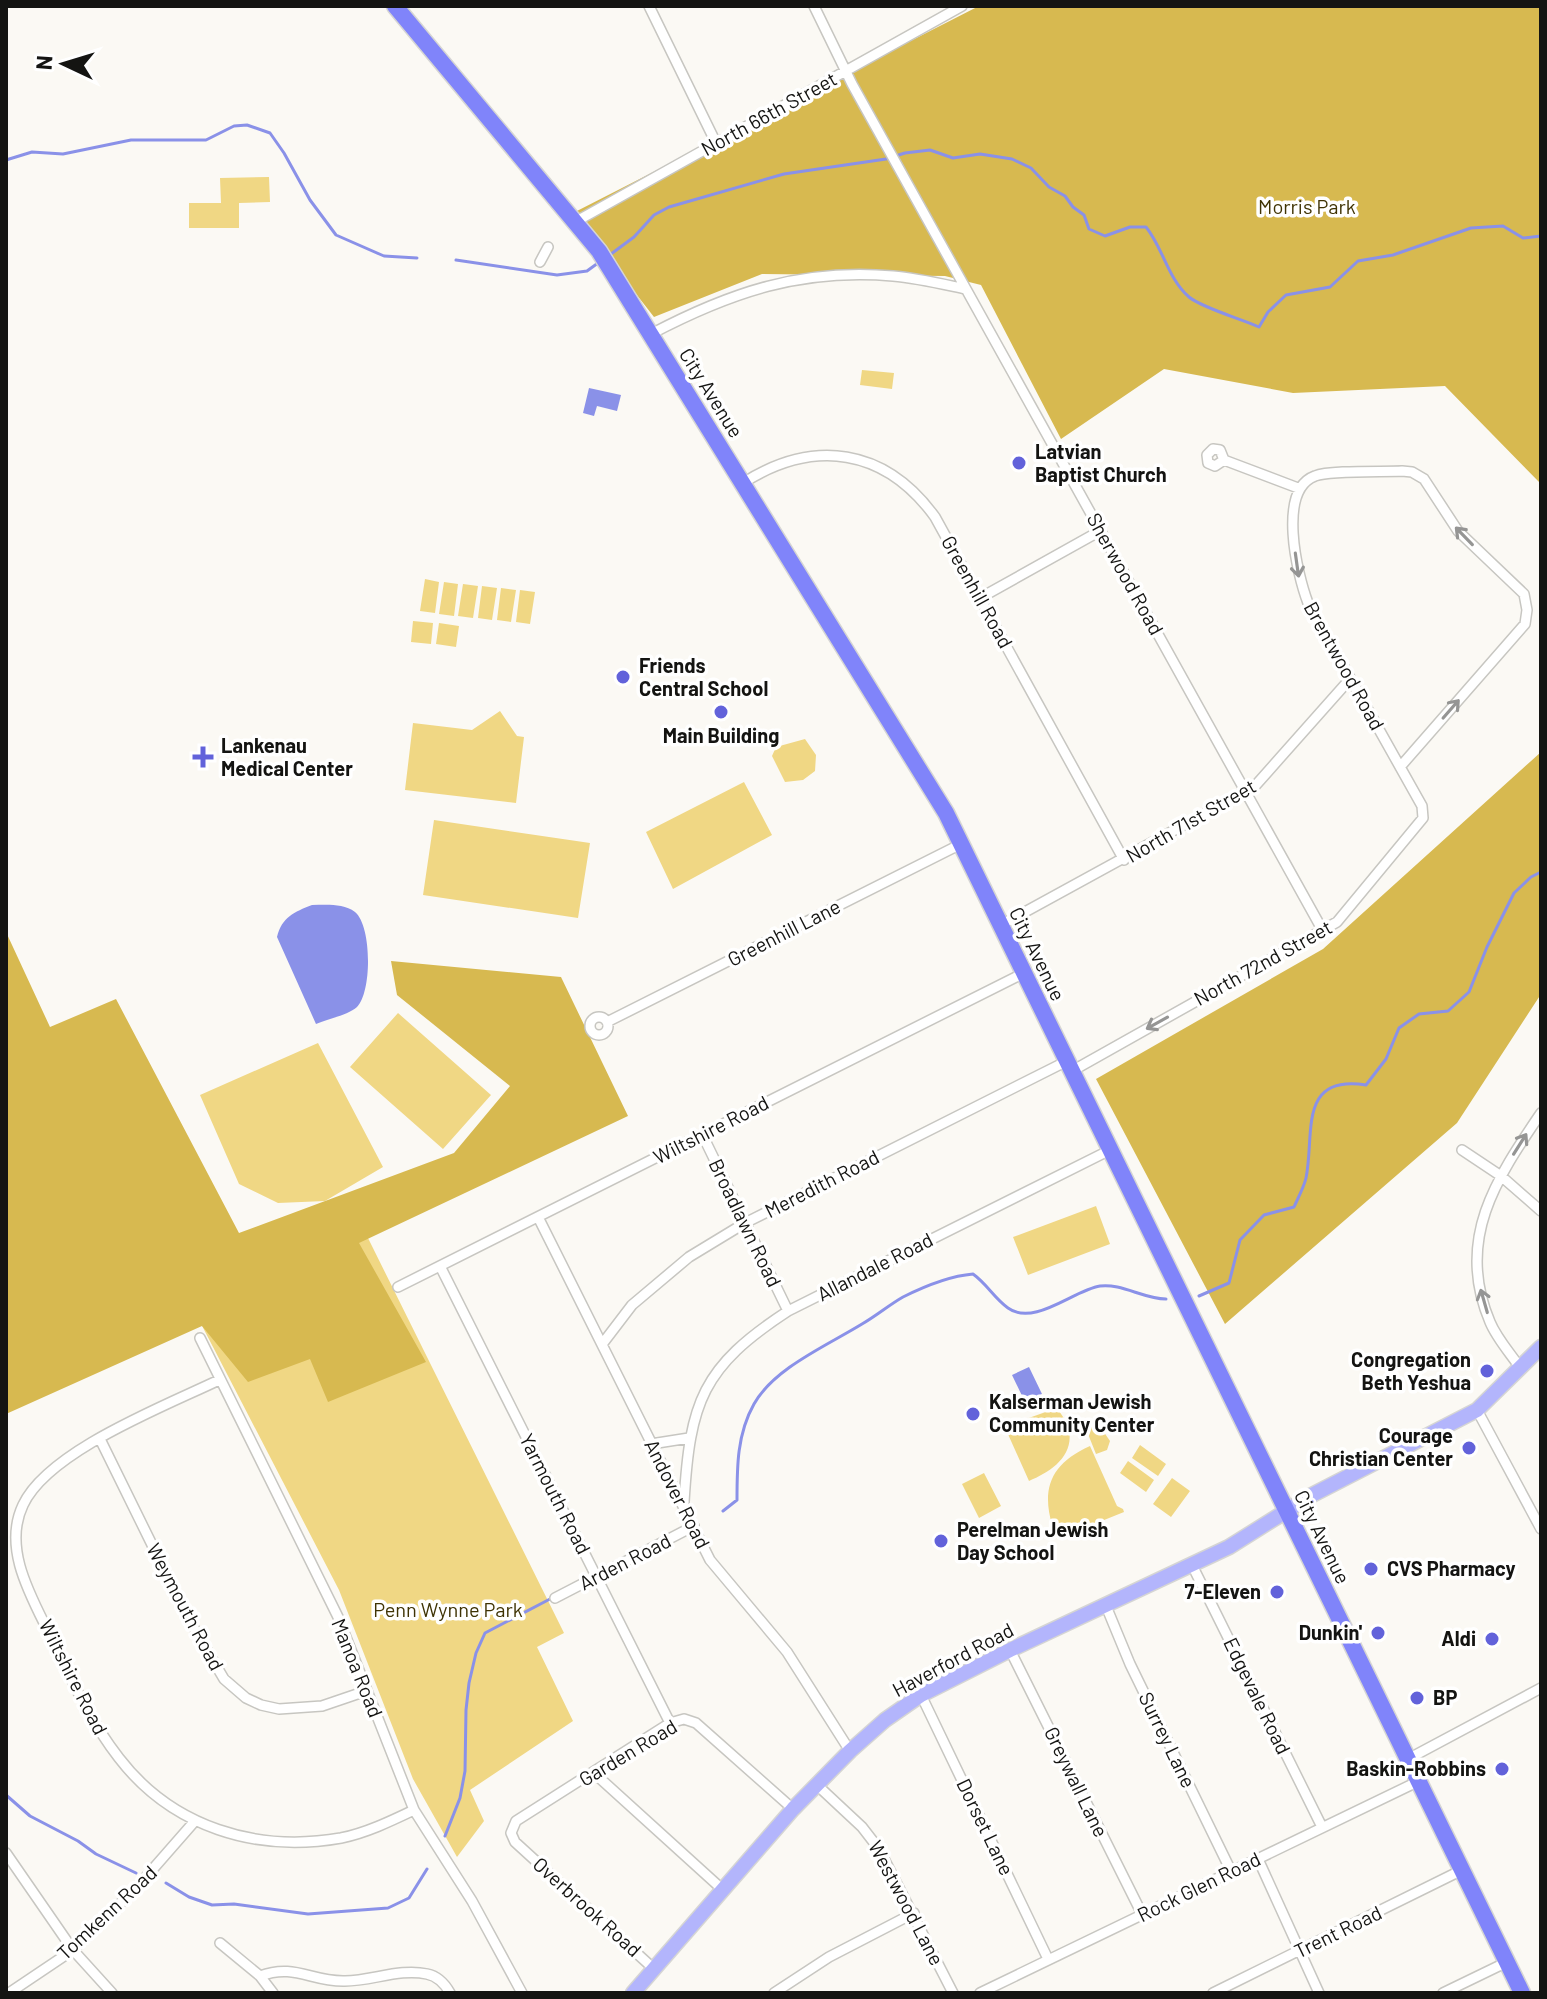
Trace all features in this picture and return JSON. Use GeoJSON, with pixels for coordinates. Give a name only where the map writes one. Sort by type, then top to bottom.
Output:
{"type":"FeatureCollection","features":[{"type":"Feature","properties":{"kind":"highway","name":"City Avenue"},"geometry":{"type":"LineString","coordinates":[[397,7],[599,251],[925,779],[1001,925],[1522,1993]]}},
{"type":"Feature","properties":{"kind":"main road","name":"Haverford Road"},"geometry":{"type":"LineString","coordinates":[[633,1993],[793,1809],[885,1720],[921,1695],[1010,1650],[1229,1547],[1287,1510],[1477,1410],[1541,1347]]}},
{"type":"Feature","properties":{"kind":"street"},"geometry":{"type":"LineString","coordinates":[[649,6],[716,143]]}},
{"type":"Feature","properties":{"kind":"street","name":"Sherwood Road"},"geometry":{"type":"LineString","coordinates":[[814,6],[845,72],[1323,931]]}},
{"type":"Feature","properties":{"kind":"street","name":"North 66th Street"},"geometry":{"type":"LineString","coordinates":[[575,222],[962,6]]}},
{"type":"Feature","properties":{"kind":"street"},"geometry":{"type":"LineString","coordinates":[[540,262],[548,247]]}},
{"type":"Feature","properties":{"kind":"street"},"geometry":{"type":"LineString","coordinates":[[651,334],[743,292],[811,277],[860,274],[897,276],[966,289]]}},
{"type":"Feature","properties":{"kind":"street","name":"Greenhill Road"},"geometry":{"type":"LineString","coordinates":[[743,483],[780,463],[809,456],[839,455],[881,468],[901,479],[919,495],[935,517],[1124,860]]}},
{"type":"Feature","properties":{"kind":"street"},"geometry":{"type":"LineString","coordinates":[[1224,460],[1298,488],[1316,475],[1412,472],[1424,479],[1458,531],[1524,594],[1527,610],[1525,624],[1400,767]]}},
{"type":"Feature","properties":{"kind":"street","name":"Brentwood Road"},"geometry":{"type":"LineString","coordinates":[[1298,488],[1293,502],[1299,580],[1308,603],[1422,806],[1423,818]]}},
{"type":"Feature","properties":{"kind":"street"},"geometry":{"type":"LineString","coordinates":[[980,598],[1100,531]]}},
{"type":"Feature","properties":{"kind":"street","name":"North 71st Street"},"geometry":{"type":"LineString","coordinates":[[1001,925],[1255,786],[1350,679]]}},
{"type":"Feature","properties":{"kind":"street","name":"North 72nd Street"},"geometry":{"type":"LineString","coordinates":[[1070,1066],[1337,922],[1423,818]]}},
{"type":"Feature","properties":{"kind":"street","name":"Greenhill Lane"},"geometry":{"type":"LineString","coordinates":[[607,1022],[961,844]]}},
{"type":"Feature","properties":{"kind":"street","name":"Wiltshire Road"},"geometry":{"type":"LineString","coordinates":[[398,1287],[1024,973]]}},
{"type":"Feature","properties":{"kind":"street","name":"Meredith Road"},"geometry":{"type":"LineString","coordinates":[[603,1343],[632,1305],[663,1276],[745,1223],[1070,1066]]}},
{"type":"Feature","properties":{"kind":"street"},"geometry":{"type":"LineString","coordinates":[[1521,1369],[1491,1325],[1481,1295],[1477,1267],[1481,1219],[1501,1176],[1541,1113]]}},
{"type":"Feature","properties":{"kind":"street","name":"Broadlawn Road"},"geometry":{"type":"LineString","coordinates":[[702,1134],[788,1311]]}},
{"type":"Feature","properties":{"kind":"street","name":"Allandale Road"},"geometry":{"type":"LineString","coordinates":[[684,1506],[689,1438],[704,1393],[714,1376],[752,1335],[788,1311],[1110,1150]]}},
{"type":"Feature","properties":{"kind":"street"},"geometry":{"type":"LineString","coordinates":[[1462,1150],[1501,1176],[1541,1211]]}},
{"type":"Feature","properties":{"kind":"street","name":"Andover Road"},"geometry":{"type":"LineString","coordinates":[[538,1217],[710,1560],[787,1652],[850,1751]]}},
{"type":"Feature","properties":{"kind":"street","name":"Yarmouth Road"},"geometry":{"type":"LineString","coordinates":[[440,1266],[670,1723]]}},
{"type":"Feature","properties":{"kind":"street","name":"Manoa Road"},"geometry":{"type":"LineString","coordinates":[[200,1338],[338,1617],[414,1810],[472,1901],[522,1993]]}},
{"type":"Feature","properties":{"kind":"street","name":"Wiltshire Road"},"geometry":{"type":"LineString","coordinates":[[219,1380],[100,1439],[66,1458],[42,1477],[23,1506],[16,1530],[19,1559],[27,1587],[78,1693],[108,1744],[141,1781],[194,1822],[242,1837],[285,1842],[314,1841],[343,1837],[382,1825],[414,1810]]}},
{"type":"Feature","properties":{"kind":"street"},"geometry":{"type":"LineString","coordinates":[[1477,1410],[1541,1529]]}},
{"type":"Feature","properties":{"kind":"street"},"geometry":{"type":"LineString","coordinates":[[651,1444],[689,1438]]}},
{"type":"Feature","properties":{"kind":"street","name":"Weymouth Road"},"geometry":{"type":"LineString","coordinates":[[100,1439],[188,1618],[224,1679],[246,1698],[279,1709],[322,1706],[366,1691]]}},
{"type":"Feature","properties":{"kind":"street","name":"Arden Road"},"geometry":{"type":"LineString","coordinates":[[555,1598],[694,1526]]}},
{"type":"Feature","properties":{"kind":"street","name":"Edgevale Road"},"geometry":{"type":"LineString","coordinates":[[1192,1565],[1322,1827]]}},
{"type":"Feature","properties":{"kind":"street","name":"Surrey Lane"},"geometry":{"type":"LineString","coordinates":[[1106,1606],[1130,1664],[1231,1871]]}},
{"type":"Feature","properties":{"kind":"street","name":"Greywall Lane"},"geometry":{"type":"LineString","coordinates":[[1010,1650],[1142,1914]]}},
{"type":"Feature","properties":{"kind":"street"},"geometry":{"type":"LineString","coordinates":[[1408,1759],[1541,1688]]}},
{"type":"Feature","properties":{"kind":"street","name":"Dorset Lane"},"geometry":{"type":"LineString","coordinates":[[921,1695],[1048,1959]]}},
{"type":"Feature","properties":{"kind":"street","name":"Garden Road"},"geometry":{"type":"LineString","coordinates":[[519,1846],[511,1833],[516,1821],[670,1723],[684,1719],[696,1723],[793,1809]]}},
{"type":"Feature","properties":{"kind":"street"},"geometry":{"type":"LineString","coordinates":[[594,1773],[723,1890]]}},
{"type":"Feature","properties":{"kind":"street","name":"Rock Glen Road"},"geometry":{"type":"LineString","coordinates":[[980,1993],[1419,1781]]}},
{"type":"Feature","properties":{"kind":"street","name":"Westwood Lane"},"geometry":{"type":"LineString","coordinates":[[817,1785],[871,1837],[914,1913],[953,1993]]}},
{"type":"Feature","properties":{"kind":"street","name":"Tomkenn Road"},"geometry":{"type":"LineString","coordinates":[[9,1993],[73,1950],[138,1886],[194,1822]]}},
{"type":"Feature","properties":{"kind":"street","name":"Overbrook Road"},"geometry":{"type":"LineString","coordinates":[[519,1846],[654,1969]]}},
{"type":"Feature","properties":{"kind":"street"},"geometry":{"type":"LineString","coordinates":[[6,1853],[73,1950],[112,1993]]}},
{"type":"Feature","properties":{"kind":"street"},"geometry":{"type":"LineString","coordinates":[[1258,1859],[1319,1993]]}},
{"type":"Feature","properties":{"kind":"street","name":"Trent Road"},"geometry":{"type":"LineString","coordinates":[[1213,1993],[1462,1870]]}},
{"type":"Feature","properties":{"kind":"street"},"geometry":{"type":"LineString","coordinates":[[774,1993],[829,1957],[914,1913]]}},
{"type":"Feature","properties":{"kind":"street"},"geometry":{"type":"LineString","coordinates":[[220,1943],[260,1976],[273,1993]]}},
{"type":"Feature","properties":{"kind":"street"},"geometry":{"type":"LineString","coordinates":[[1443,1993],[1507,1962]]}},
{"type":"Feature","properties":{"kind":"street"},"geometry":{"type":"LineString","coordinates":[[260,1976],[288,1970],[327,1981],[348,1981],[417,1973],[435,1976],[450,1993]]}},
{"type":"Feature","properties":{"kind":"green space","name":"Morris Park"},"geometry":{"type":"Polygon","coordinates":[[[979,6],[1541,6],[1541,484],[1445,386],[1293,393],[1164,369],[1061,439],[981,285],[945,276],[762,274],[654,317],[573,213],[979,6]]]}},
{"type":"Feature","properties":{"kind":"green space"},"geometry":{"type":"Polygon","coordinates":[[[269,177],[270,202],[239,203],[239,228],[189,228],[189,203],[221,203],[220,178],[269,177]]]}},
{"type":"Feature","properties":{"kind":"green space"},"geometry":{"type":"Polygon","coordinates":[[[862,370],[894,373],[892,389],[860,385],[862,370]]]}},
{"type":"Feature","properties":{"kind":"green space"},"geometry":{"type":"Polygon","coordinates":[[[425,579],[439,582],[435,613],[420,611],[425,579]]]}},
{"type":"Feature","properties":{"kind":"green space"},"geometry":{"type":"Polygon","coordinates":[[[444,582],[458,584],[454,616],[439,614],[444,582]]]}},
{"type":"Feature","properties":{"kind":"green space"},"geometry":{"type":"Polygon","coordinates":[[[463,584],[478,586],[473,618],[458,616],[463,584]]]}},
{"type":"Feature","properties":{"kind":"green space"},"geometry":{"type":"Polygon","coordinates":[[[482,586],[497,588],[492,620],[478,618],[482,586]]]}},
{"type":"Feature","properties":{"kind":"green space"},"geometry":{"type":"Polygon","coordinates":[[[501,588],[516,590],[511,622],[497,620],[501,588]]]}},
{"type":"Feature","properties":{"kind":"green space"},"geometry":{"type":"Polygon","coordinates":[[[520,590],[535,592],[530,624],[516,622],[520,590]]]}},
{"type":"Feature","properties":{"kind":"green space"},"geometry":{"type":"Polygon","coordinates":[[[413,621],[433,623],[431,644],[411,642],[413,621]]]}},
{"type":"Feature","properties":{"kind":"green space"},"geometry":{"type":"Polygon","coordinates":[[[439,623],[459,626],[456,647],[436,644],[439,623]]]}},
{"type":"Feature","properties":{"kind":"green space"},"geometry":{"type":"Polygon","coordinates":[[[500,711],[517,736],[524,737],[516,803],[405,790],[413,723],[472,730],[500,711]]]}},
{"type":"Feature","properties":{"kind":"green space"},"geometry":{"type":"Polygon","coordinates":[[[805,739],[816,755],[815,771],[803,780],[785,782],[772,756],[776,747],[805,739]]]}},
{"type":"Feature","properties":{"kind":"green space"},"geometry":{"type":"Polygon","coordinates":[[[1541,752],[1541,994],[1457,1123],[1225,1324],[1096,1079],[1323,949],[1541,752]]]}},
{"type":"Feature","properties":{"kind":"green space"},"geometry":{"type":"Polygon","coordinates":[[[744,782],[772,835],[673,889],[646,832],[744,782]]]}},
{"type":"Feature","properties":{"kind":"green space"},"geometry":{"type":"Polygon","coordinates":[[[434,820],[590,843],[578,918],[423,895],[434,820]]]}},
{"type":"Feature","properties":{"kind":"green space"},"geometry":{"type":"Polygon","coordinates":[[[6,932],[50,1027],[116,999],[239,1233],[454,1153],[510,1086],[397,995],[391,961],[561,977],[628,1116],[359,1243],[426,1362],[328,1402],[310,1359],[248,1382],[202,1326],[6,1414],[6,932]]]}},
{"type":"Feature","properties":{"kind":"green space"},"geometry":{"type":"Polygon","coordinates":[[[398,1013],[491,1095],[443,1149],[350,1067],[398,1013]]]}},
{"type":"Feature","properties":{"kind":"green space"},"geometry":{"type":"Polygon","coordinates":[[[318,1043],[383,1167],[325,1201],[278,1203],[239,1184],[200,1095],[318,1043]]]}},
{"type":"Feature","properties":{"kind":"green space"},"geometry":{"type":"Polygon","coordinates":[[[1096,1206],[1110,1244],[1028,1275],[1013,1237],[1096,1206]]]}},
{"type":"Feature","properties":{"kind":"green space","name":"Penn Wynne Park"},"geometry":{"type":"Polygon","coordinates":[[[366,1234],[564,1633],[537,1647],[573,1721],[470,1790],[484,1821],[457,1857],[413,1779],[339,1590],[198,1318],[366,1234]]]}},
{"type":"Feature","properties":{"kind":"green space"},"geometry":{"type":"Polygon","coordinates":[[[1057,1408],[1068,1427],[1068,1448],[1052,1468],[1029,1481],[1007,1432],[1009,1425],[1057,1408]]]}},
{"type":"Feature","properties":{"kind":"green space"},"geometry":{"type":"Polygon","coordinates":[[[1097,1422],[1110,1441],[1107,1450],[1096,1454],[1086,1429],[1097,1422]]]}},
{"type":"Feature","properties":{"kind":"green space"},"geometry":{"type":"Polygon","coordinates":[[[1140,1445],[1166,1464],[1158,1476],[1132,1458],[1140,1445]]]}},
{"type":"Feature","properties":{"kind":"green space"},"geometry":{"type":"Polygon","coordinates":[[[1090,1446],[1117,1506],[1124,1512],[1057,1539],[1049,1509],[1050,1484],[1063,1463],[1090,1446]]]}},
{"type":"Feature","properties":{"kind":"green space"},"geometry":{"type":"Polygon","coordinates":[[[1128,1461],[1154,1480],[1146,1492],[1120,1473],[1128,1461]]]}},
{"type":"Feature","properties":{"kind":"green space"},"geometry":{"type":"Polygon","coordinates":[[[984,1473],[1001,1506],[979,1518],[962,1484],[984,1473]]]}},
{"type":"Feature","properties":{"kind":"green space"},"geometry":{"type":"Polygon","coordinates":[[[1172,1478],[1190,1491],[1171,1517],[1153,1504],[1172,1478]]]}},
{"type":"Feature","properties":{"kind":"water"},"geometry":{"type":"Polygon","coordinates":[[[589,388],[621,395],[617,411],[597,406],[594,416],[583,413],[589,388]]]}},
{"type":"Feature","properties":{"kind":"water"},"geometry":{"type":"Polygon","coordinates":[[[312,905],[340,906],[355,912],[365,931],[368,959],[365,988],[357,1007],[316,1024],[277,937],[290,916],[312,905]]]}},
{"type":"Feature","properties":{"kind":"water"},"geometry":{"type":"Polygon","coordinates":[[[1029,1367],[1042,1394],[1026,1404],[1012,1375],[1029,1367]]]}},
{"type":"Feature","properties":{"kind":"waterway"},"geometry":{"type":"LineString","coordinates":[[6,160],[32,152],[63,154],[131,140],[206,140],[234,126],[247,125],[270,133],[310,200],[336,235],[384,256],[417,258]]}},
{"type":"Feature","properties":{"kind":"waterway"},"geometry":{"type":"LineString","coordinates":[[607,257],[634,237],[654,215],[669,207],[784,174],[930,150],[953,158],[980,154],[1012,159],[1031,168],[1084,215],[1089,229],[1105,236],[1130,227],[1146,227],[1176,281],[1189,297],[1259,327],[1268,312],[1286,295],[1330,287],[1358,261],[1393,255],[1471,228],[1503,226],[1523,238],[1541,236]]}},
{"type":"Feature","properties":{"kind":"waterway"},"geometry":{"type":"LineString","coordinates":[[456,260],[557,275],[587,271],[598,263]]}},
{"type":"Feature","properties":{"kind":"waterway"},"geometry":{"type":"LineString","coordinates":[[1199,1296],[1229,1283],[1240,1240],[1264,1215],[1294,1207],[1306,1178],[1311,1127],[1319,1098],[1329,1089],[1344,1084],[1366,1085],[1386,1059],[1399,1028],[1419,1014],[1448,1011],[1469,992],[1514,893],[1541,872]]}},
{"type":"Feature","properties":{"kind":"waterway"},"geometry":{"type":"LineString","coordinates":[[723,1511],[737,1500],[741,1439],[748,1415],[763,1391],[803,1358],[911,1293],[946,1279],[973,1274],[1003,1304],[1018,1313],[1042,1310],[1100,1286],[1166,1299]]}},
{"type":"Feature","properties":{"kind":"waterway"},"geometry":{"type":"LineString","coordinates":[[445,1836],[460,1798],[465,1771],[466,1710],[476,1653],[485,1633],[550,1599]]}},
{"type":"Feature","properties":{"kind":"waterway"},"geometry":{"type":"LineString","coordinates":[[6,1795],[30,1816],[136,1873]]}},
{"type":"Feature","properties":{"kind":"waterway"},"geometry":{"type":"LineString","coordinates":[[166,1883],[189,1897],[212,1905],[234,1904],[308,1914],[388,1908],[409,1898],[427,1869]]}},
{"type":"Feature","properties":{"kind":"place","name":"Latvian Baptist Church"},"geometry":{"type":"Point","coordinates":[1019,463]}},
{"type":"Feature","properties":{"kind":"place","name":"Friends Central School"},"geometry":{"type":"Point","coordinates":[623,677]}},
{"type":"Feature","properties":{"kind":"place","name":"Main Building"},"geometry":{"type":"Point","coordinates":[721,712]}},
{"type":"Feature","properties":{"kind":"place","name":"Lankenau Medical Center"},"geometry":{"type":"Point","coordinates":[203,757]}},
{"type":"Feature","properties":{"kind":"place","name":"Congregation Beth Yeshua"},"geometry":{"type":"Point","coordinates":[1487,1371]}},
{"type":"Feature","properties":{"kind":"place","name":"Kalserman Jewish Community Center"},"geometry":{"type":"Point","coordinates":[973,1414]}},
{"type":"Feature","properties":{"kind":"place","name":"Courage Christian Center"},"geometry":{"type":"Point","coordinates":[1469,1448]}},
{"type":"Feature","properties":{"kind":"place","name":"Perelman Jewish Day School"},"geometry":{"type":"Point","coordinates":[941,1541]}},
{"type":"Feature","properties":{"kind":"place","name":"CVS Pharmacy"},"geometry":{"type":"Point","coordinates":[1371,1569]}},
{"type":"Feature","properties":{"kind":"place","name":"7-Eleven"},"geometry":{"type":"Point","coordinates":[1277,1592]}},
{"type":"Feature","properties":{"kind":"place","name":"Dunkin'"},"geometry":{"type":"Point","coordinates":[1378,1633]}},
{"type":"Feature","properties":{"kind":"place","name":"Aldi"},"geometry":{"type":"Point","coordinates":[1492,1639]}},
{"type":"Feature","properties":{"kind":"place","name":"BP"},"geometry":{"type":"Point","coordinates":[1417,1698]}},
{"type":"Feature","properties":{"kind":"place","name":"Baskin-Robbins"},"geometry":{"type":"Point","coordinates":[1502,1769]}}]}
